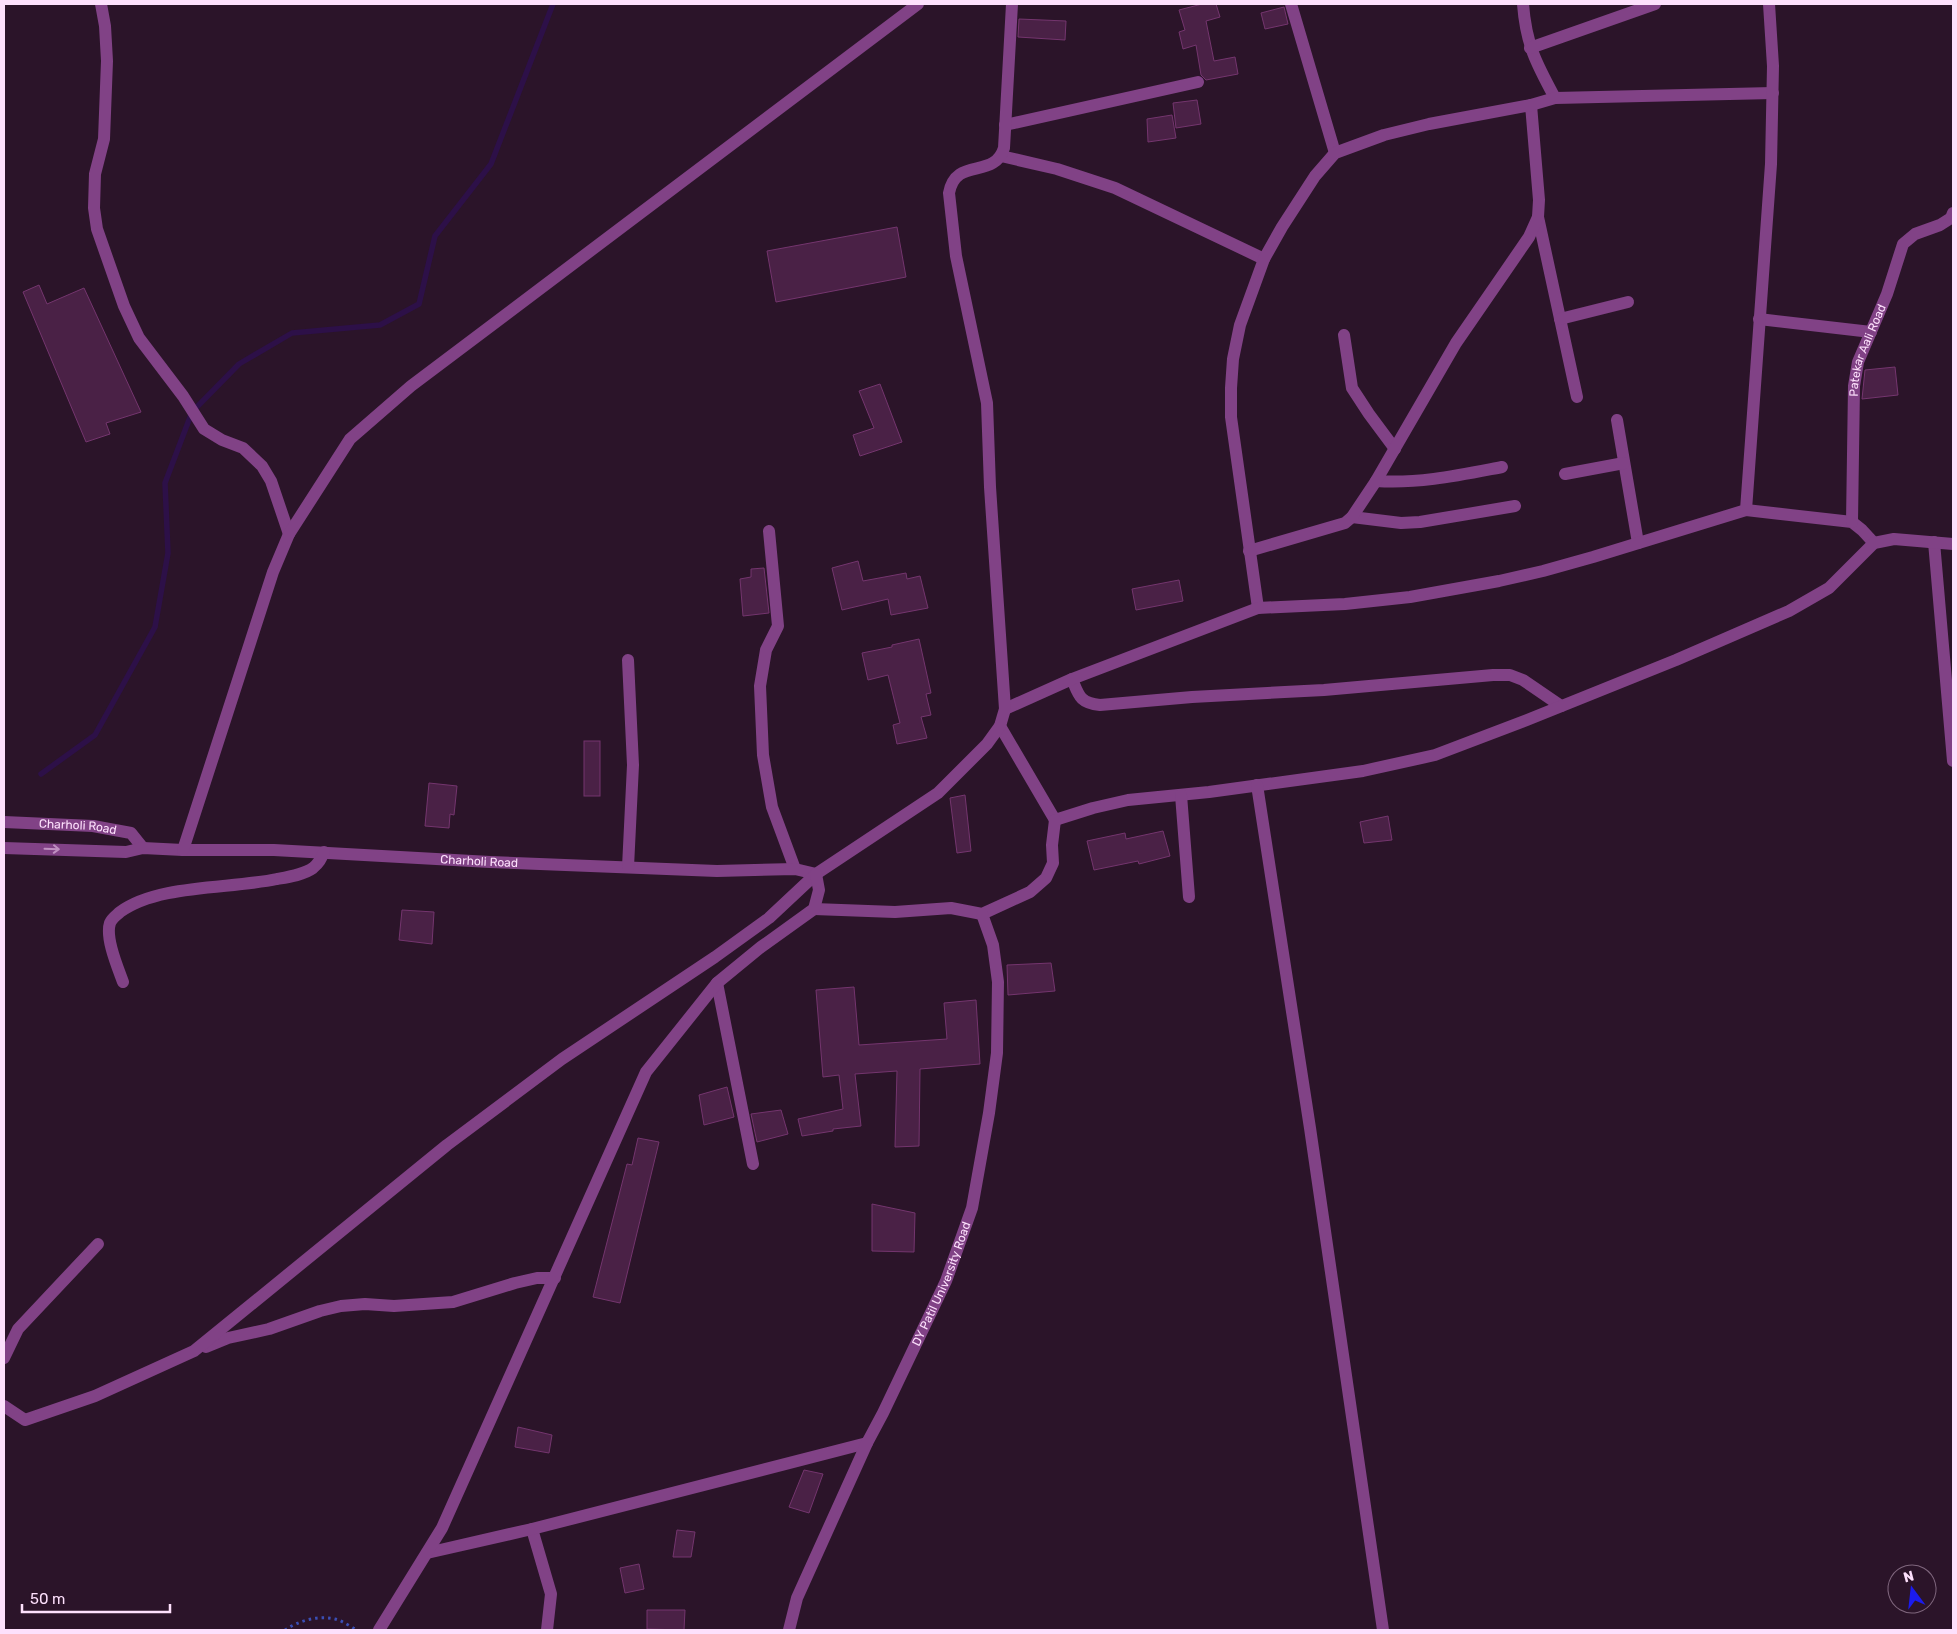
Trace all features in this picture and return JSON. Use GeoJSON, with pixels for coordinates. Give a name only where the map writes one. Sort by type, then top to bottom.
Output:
{"type":"FeatureCollection","features":[{"type":"Feature","properties":{"kind":"street"},"geometry":{"type":"LineString","coordinates":[[102,4],[107,61],[104,139],[95,174],[94,208],[97,229],[124,306],[139,338],[183,396],[204,429],[222,440],[243,448],[262,466],[271,481],[289,534]]}},
{"type":"Feature","properties":{"kind":"street"},"geometry":{"type":"LineString","coordinates":[[183,850],[273,572],[289,534],[350,439],[411,386],[918,4]]}},
{"type":"Feature","properties":{"kind":"street"},"geometry":{"type":"LineString","coordinates":[[194,1351],[447,1145],[562,1059],[715,957],[769,918],[816,874],[938,793],[987,744],[1000,726],[1005,709],[990,488],[987,403],[956,256],[948,193],[950,184],[956,176],[968,170],[997,162],[1002,156],[1012,4]]}},
{"type":"Feature","properties":{"kind":"street"},"geometry":{"type":"LineString","coordinates":[[1291,4],[1335,153]]}},
{"type":"Feature","properties":{"kind":"street"},"geometry":{"type":"LineString","coordinates":[[1523,4],[1525,28],[1530,48],[1555,98]]}},
{"type":"Feature","properties":{"kind":"street"},"geometry":{"type":"LineString","coordinates":[[1530,48],[1655,4]]}},
{"type":"Feature","properties":{"kind":"street"},"geometry":{"type":"LineString","coordinates":[[1746,510],[1771,164],[1773,50],[1769,4]]}},
{"type":"Feature","properties":{"kind":"street"},"geometry":{"type":"LineString","coordinates":[[1005,125],[1198,82]]}},
{"type":"Feature","properties":{"kind":"street"},"geometry":{"type":"LineString","coordinates":[[1258,608],[1231,417],[1233,359],[1240,325],[1264,259],[1282,227],[1316,176],[1335,153],[1384,135],[1429,124],[1531,105],[1555,98],[1773,92]]}},
{"type":"Feature","properties":{"kind":"street"},"geometry":{"type":"LineString","coordinates":[[1531,105],[1537,163],[1538,217],[1576,396]]}},
{"type":"Feature","properties":{"kind":"street"},"geometry":{"type":"LineString","coordinates":[[1002,156],[1064,170],[1115,188],[1264,259]]}},
{"type":"Feature","properties":{"kind":"street","name":"Patekar Aali Road"},"geometry":{"type":"LineString","coordinates":[[1852,522],[1854,386],[1858,362],[1886,294],[1903,244],[1915,234],[1940,225],[1951,218],[1953,213]]}},
{"type":"Feature","properties":{"kind":"street"},"geometry":{"type":"LineString","coordinates":[[1249,552],[1338,526],[1352,517],[1376,481],[1456,343],[1529,236],[1538,217]]}},
{"type":"Feature","properties":{"kind":"street"},"geometry":{"type":"LineString","coordinates":[[1560,319],[1628,302]]}},
{"type":"Feature","properties":{"kind":"street"},"geometry":{"type":"LineString","coordinates":[[1759,319],[1871,332]]}},
{"type":"Feature","properties":{"kind":"street"},"geometry":{"type":"LineString","coordinates":[[1344,334],[1352,388],[1395,448]]}},
{"type":"Feature","properties":{"kind":"street"},"geometry":{"type":"LineString","coordinates":[[1617,420],[1638,543]]}},
{"type":"Feature","properties":{"kind":"street"},"geometry":{"type":"LineString","coordinates":[[1564,474],[1624,463]]}},
{"type":"Feature","properties":{"kind":"street"},"geometry":{"type":"LineString","coordinates":[[1376,481],[1401,483],[1502,468]]}},
{"type":"Feature","properties":{"kind":"street"},"geometry":{"type":"LineString","coordinates":[[1352,517],[1401,523],[1420,522],[1515,506]]}},
{"type":"Feature","properties":{"kind":"street"},"geometry":{"type":"LineString","coordinates":[[1005,709],[1072,679],[1258,608],[1345,604],[1410,597],[1543,572],[1746,510],[1852,522],[1874,543]]}},
{"type":"Feature","properties":{"kind":"street"},"geometry":{"type":"LineString","coordinates":[[769,532],[778,626],[766,650],[760,686],[763,755],[772,807],[794,869]]}},
{"type":"Feature","properties":{"kind":"street"},"geometry":{"type":"LineString","coordinates":[[1055,820],[1119,802],[1363,771],[1416,760],[1483,737],[1561,706],[1789,611],[1829,588],[1874,543],[1894,539],[1953,544]]}},
{"type":"Feature","properties":{"kind":"street"},"geometry":{"type":"LineString","coordinates":[[1934,542],[1953,762]]}},
{"type":"Feature","properties":{"kind":"street"},"geometry":{"type":"LineString","coordinates":[[628,660],[633,765],[628,867]]}},
{"type":"Feature","properties":{"kind":"street"},"geometry":{"type":"LineString","coordinates":[[1072,679],[1081,699],[1091,704],[1100,705],[1510,675],[1523,680],[1561,706]]}},
{"type":"Feature","properties":{"kind":"street"},"geometry":{"type":"LineString","coordinates":[[379,1630],[442,1528],[646,1072],[717,983],[760,947],[814,909],[895,912],[951,908],[982,914],[1030,892],[1046,878],[1053,863],[1052,845],[1055,820],[1000,726]]}},
{"type":"Feature","properties":{"kind":"street"},"geometry":{"type":"LineString","coordinates":[[1257,785],[1312,1138],[1383,1630]]}},
{"type":"Feature","properties":{"kind":"street"},"geometry":{"type":"LineString","coordinates":[[1181,795],[1189,897]]}},
{"type":"Feature","properties":{"kind":"street","name":"Charholi Road"},"geometry":{"type":"LineString","coordinates":[[4,822],[92,826],[132,833],[143,848]]}},
{"type":"Feature","properties":{"kind":"street","name":"Charholi Road"},"geometry":{"type":"LineString","coordinates":[[4,848],[126,852],[143,848],[274,850],[717,871],[794,869],[816,874]]}},
{"type":"Feature","properties":{"kind":"street"},"geometry":{"type":"LineString","coordinates":[[123,982],[109,937],[110,923],[114,916],[126,908],[173,892],[264,882],[303,873],[320,862],[324,852]]}},
{"type":"Feature","properties":{"kind":"street"},"geometry":{"type":"LineString","coordinates":[[814,909],[819,890],[816,874]]}},
{"type":"Feature","properties":{"kind":"street","name":"DY Patil University Road"},"geometry":{"type":"LineString","coordinates":[[789,1630],[796,1598],[867,1443],[946,1280],[972,1208],[989,1113],[997,1053],[997,973],[993,944],[982,914]]}},
{"type":"Feature","properties":{"kind":"street"},"geometry":{"type":"LineString","coordinates":[[717,983],[753,1164]]}},
{"type":"Feature","properties":{"kind":"street"},"geometry":{"type":"LineString","coordinates":[[4,1358],[18,1329],[98,1244]]}},
{"type":"Feature","properties":{"kind":"street"},"geometry":{"type":"LineString","coordinates":[[4,1406],[25,1420],[95,1396],[194,1351],[228,1338],[268,1329],[320,1311],[341,1306],[365,1304],[394,1306],[453,1302],[515,1283],[537,1278],[555,1278]]}},
{"type":"Feature","properties":{"kind":"street"},"geometry":{"type":"LineString","coordinates":[[427,1553],[532,1529],[867,1443]]}},
{"type":"Feature","properties":{"kind":"street"},"geometry":{"type":"LineString","coordinates":[[532,1529],[552,1594],[547,1630]]}},
{"type":"Feature","properties":{"kind":"path"},"geometry":{"type":"LineString","coordinates":[[285,1630],[312,1618],[335,1619],[357,1630]]}},
{"type":"Feature","properties":{"kind":"building"},"geometry":{"type":"Polygon","coordinates":[[[1202,4],[1216,4],[1220,17],[1206,21],[1214,61],[1235,57],[1238,74],[1206,80],[1201,75],[1196,45],[1183,49],[1179,32],[1185,30],[1179,10],[1202,4]]]}},
{"type":"Feature","properties":{"kind":"building"},"geometry":{"type":"Polygon","coordinates":[[[1284,7],[1288,24],[1265,29],[1261,13],[1284,7]]]}},
{"type":"Feature","properties":{"kind":"building"},"geometry":{"type":"Polygon","coordinates":[[[1019,19],[1066,21],[1065,40],[1018,37],[1019,19]]]}},
{"type":"Feature","properties":{"kind":"building"},"geometry":{"type":"Polygon","coordinates":[[[1197,100],[1201,124],[1176,128],[1173,103],[1197,100]]]}},
{"type":"Feature","properties":{"kind":"building"},"geometry":{"type":"Polygon","coordinates":[[[1172,115],[1176,138],[1148,142],[1147,119],[1172,115]]]}},
{"type":"Feature","properties":{"kind":"building"},"geometry":{"type":"Polygon","coordinates":[[[897,227],[906,277],[776,302],[767,251],[897,227]]]}},
{"type":"Feature","properties":{"kind":"building"},"geometry":{"type":"Polygon","coordinates":[[[39,285],[47,304],[84,288],[141,412],[106,423],[110,434],[86,442],[23,292],[39,285]]]}},
{"type":"Feature","properties":{"kind":"building"},"geometry":{"type":"Polygon","coordinates":[[[1895,367],[1898,395],[1862,399],[1865,370],[1895,367]]]}},
{"type":"Feature","properties":{"kind":"building"},"geometry":{"type":"Polygon","coordinates":[[[880,384],[902,442],[860,456],[853,435],[874,428],[859,391],[880,384]]]}},
{"type":"Feature","properties":{"kind":"building"},"geometry":{"type":"Polygon","coordinates":[[[858,561],[863,581],[906,573],[907,579],[920,576],[928,608],[891,615],[888,599],[842,610],[832,568],[858,561]]]}},
{"type":"Feature","properties":{"kind":"building"},"geometry":{"type":"Polygon","coordinates":[[[764,568],[769,613],[743,616],[740,579],[751,577],[751,569],[764,568]]]}},
{"type":"Feature","properties":{"kind":"building"},"geometry":{"type":"Polygon","coordinates":[[[1179,580],[1183,601],[1136,610],[1132,589],[1179,580]]]}},
{"type":"Feature","properties":{"kind":"building"},"geometry":{"type":"Polygon","coordinates":[[[919,639],[931,693],[926,694],[931,715],[921,717],[927,738],[897,744],[893,725],[900,723],[888,675],[868,680],[862,653],[919,639]]]}},
{"type":"Feature","properties":{"kind":"building"},"geometry":{"type":"Polygon","coordinates":[[[584,741],[600,741],[600,796],[584,796],[584,741]]]}},
{"type":"Feature","properties":{"kind":"building"},"geometry":{"type":"Polygon","coordinates":[[[429,783],[457,786],[454,815],[450,814],[449,828],[425,826],[429,783]]]}},
{"type":"Feature","properties":{"kind":"building"},"geometry":{"type":"Polygon","coordinates":[[[965,795],[971,851],[957,853],[950,798],[965,795]]]}},
{"type":"Feature","properties":{"kind":"building"},"geometry":{"type":"Polygon","coordinates":[[[1388,816],[1392,840],[1364,843],[1360,822],[1388,816]]]}},
{"type":"Feature","properties":{"kind":"building"},"geometry":{"type":"Polygon","coordinates":[[[1163,831],[1170,856],[1139,864],[1138,861],[1094,870],[1087,841],[1125,833],[1126,839],[1163,831]]]}},
{"type":"Feature","properties":{"kind":"building"},"geometry":{"type":"Polygon","coordinates":[[[402,910],[434,912],[432,944],[399,940],[402,910]]]}},
{"type":"Feature","properties":{"kind":"building"},"geometry":{"type":"Polygon","coordinates":[[[1051,963],[1055,991],[1008,995],[1007,965],[1051,963]]]}},
{"type":"Feature","properties":{"kind":"building"},"geometry":{"type":"Polygon","coordinates":[[[854,987],[859,1045],[947,1039],[944,1003],[976,1000],[980,1064],[920,1069],[919,1146],[895,1147],[897,1071],[855,1074],[861,1126],[833,1129],[833,1131],[802,1136],[798,1119],[843,1109],[839,1075],[823,1077],[816,990],[854,987]]]}},
{"type":"Feature","properties":{"kind":"building"},"geometry":{"type":"Polygon","coordinates":[[[727,1087],[734,1117],[704,1125],[699,1095],[727,1087]]]}},
{"type":"Feature","properties":{"kind":"building"},"geometry":{"type":"Polygon","coordinates":[[[781,1110],[788,1134],[757,1142],[751,1114],[781,1110]]]}},
{"type":"Feature","properties":{"kind":"building"},"geometry":{"type":"Polygon","coordinates":[[[638,1138],[659,1142],[620,1303],[593,1297],[627,1164],[632,1165],[638,1138]]]}},
{"type":"Feature","properties":{"kind":"building"},"geometry":{"type":"Polygon","coordinates":[[[872,1204],[915,1213],[914,1252],[872,1251],[872,1204]]]}},
{"type":"Feature","properties":{"kind":"building"},"geometry":{"type":"Polygon","coordinates":[[[518,1427],[552,1435],[549,1453],[515,1447],[518,1427]]]}},
{"type":"Feature","properties":{"kind":"building"},"geometry":{"type":"Polygon","coordinates":[[[804,1470],[823,1474],[809,1513],[789,1507],[804,1470]]]}},
{"type":"Feature","properties":{"kind":"building"},"geometry":{"type":"Polygon","coordinates":[[[677,1530],[695,1532],[691,1557],[673,1557],[677,1530]]]}},
{"type":"Feature","properties":{"kind":"building"},"geometry":{"type":"Polygon","coordinates":[[[639,1564],[644,1589],[625,1593],[620,1568],[639,1564]]]}},
{"type":"Feature","properties":{"kind":"building"},"geometry":{"type":"Polygon","coordinates":[[[647,1610],[685,1610],[684,1630],[647,1629],[647,1610]]]}},
{"type":"Feature","properties":{"kind":"waterway"},"geometry":{"type":"LineString","coordinates":[[41,774],[95,735],[155,627],[168,553],[165,483],[192,412],[239,364],[292,333],[380,325],[419,304],[435,236],[491,164],[553,4]]}}]}
